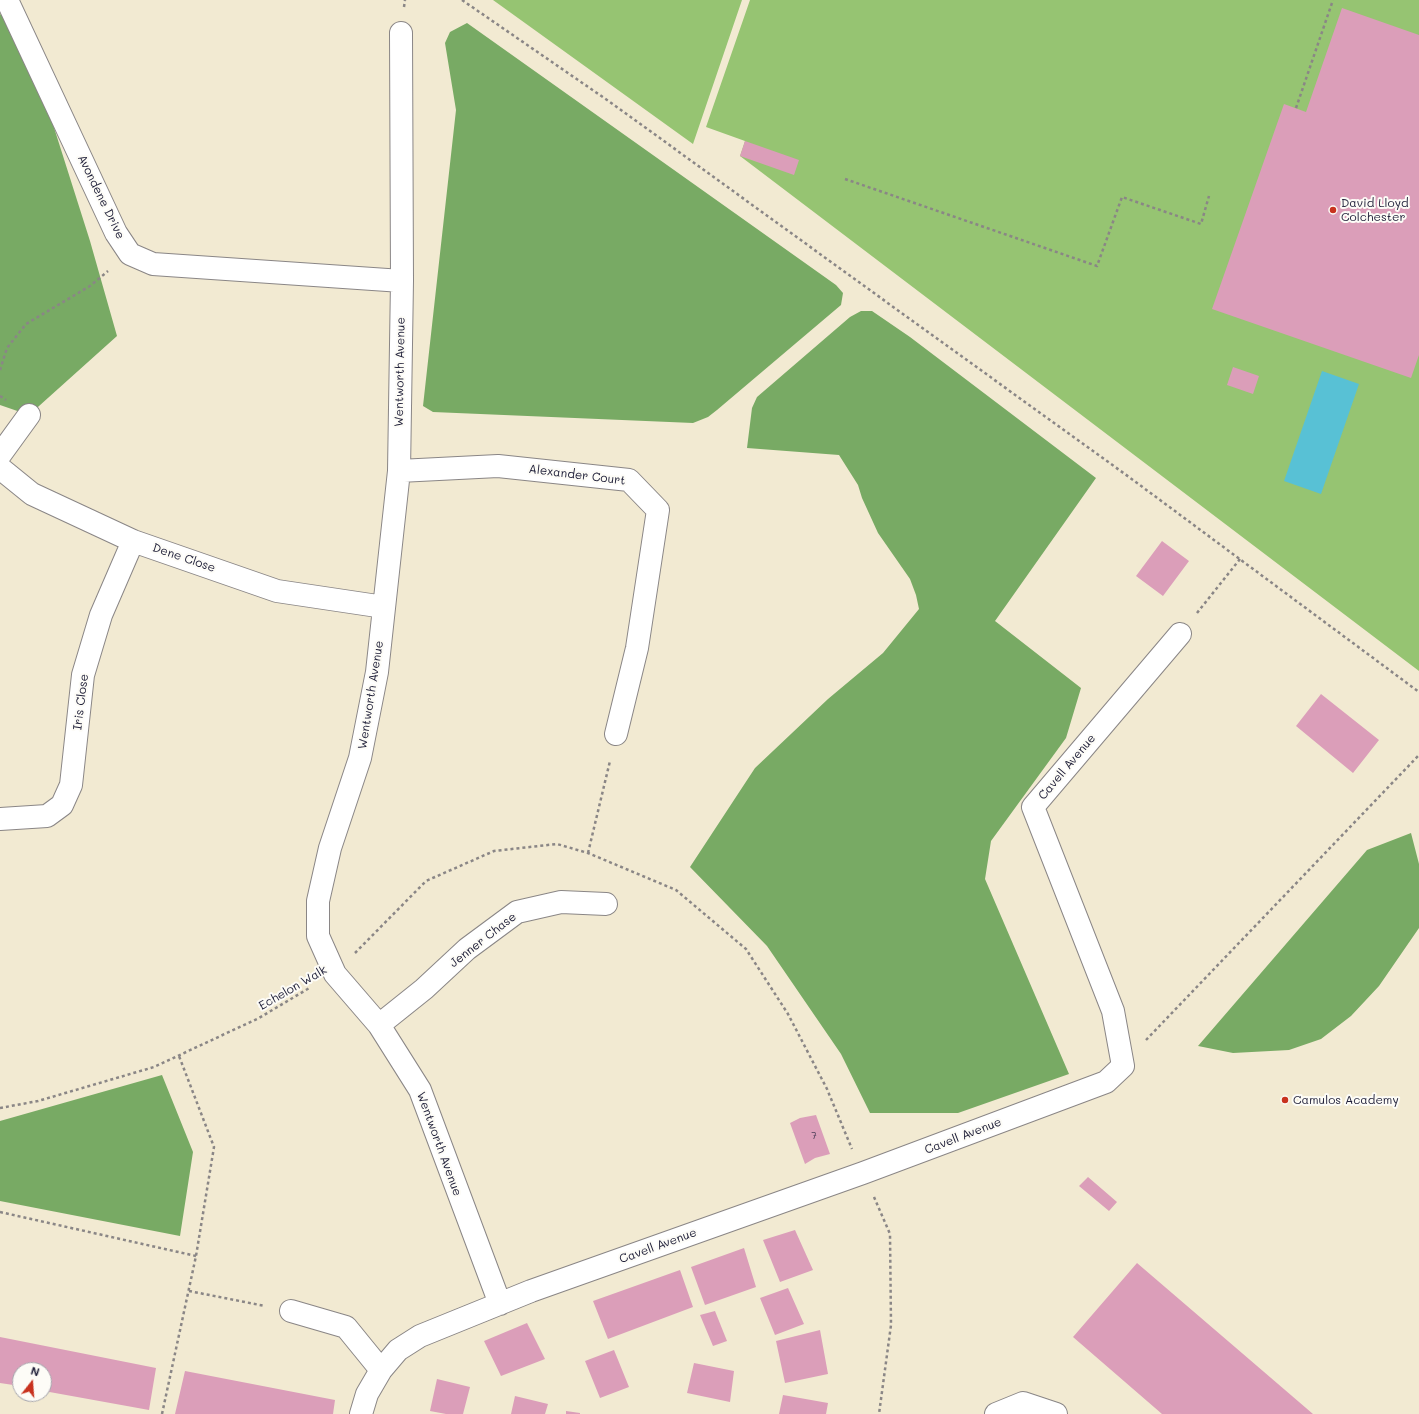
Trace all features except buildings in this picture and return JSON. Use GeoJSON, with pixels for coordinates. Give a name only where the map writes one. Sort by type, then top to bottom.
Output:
{"type":"FeatureCollection","features":[{"type":"Feature","properties":{"kind":"street","name":"Avondene Drive"},"geometry":{"type":"LineString","coordinates":[[7,0],[116,232],[130,254]]}},
{"type":"Feature","properties":{"kind":"street","name":"Wentworth Avenue"},"geometry":{"type":"LineString","coordinates":[[401,33],[402,281],[399,471],[377,672],[360,758],[330,848],[318,901],[318,936],[335,974],[380,1025],[420,1090],[500,1304]]}},
{"type":"Feature","properties":{"kind":"street"},"geometry":{"type":"LineString","coordinates":[[130,254],[153,264],[402,281]]}},
{"type":"Feature","properties":{"kind":"street"},"geometry":{"type":"LineString","coordinates":[[0,455],[29,415]]}},
{"type":"Feature","properties":{"kind":"street","name":"Alexander Court"},"geometry":{"type":"LineString","coordinates":[[399,471],[498,466],[629,480],[658,510],[637,648],[616,734]]}},
{"type":"Feature","properties":{"kind":"street","name":"Dene Close"},"geometry":{"type":"LineString","coordinates":[[0,468],[32,494],[132,541],[277,591],[384,607]]}},
{"type":"Feature","properties":{"kind":"street","name":"Iris Close"},"geometry":{"type":"LineString","coordinates":[[0,819],[47,816],[62,805],[71,785],[83,675],[101,615],[132,541]]}},
{"type":"Feature","properties":{"kind":"street","name":"Cavell Avenue"},"geometry":{"type":"LineString","coordinates":[[361,1414],[367,1394],[381,1370],[398,1350],[420,1336],[531,1291],[863,1173],[1106,1082],[1123,1066],[1113,1011],[1033,807],[1180,634]]}},
{"type":"Feature","properties":{"kind":"street","name":"Jenner Chase"},"geometry":{"type":"LineString","coordinates":[[380,1025],[424,989],[467,949],[516,912],[561,902],[606,904]]}},
{"type":"Feature","properties":{"kind":"street"},"geometry":{"type":"LineString","coordinates":[[291,1311],[346,1328],[381,1370]]}},
{"type":"Feature","properties":{"kind":"street"},"geometry":{"type":"LineString","coordinates":[[996,1414],[1023,1402],[1056,1414]]}},
{"type":"Feature","properties":{"kind":"path"},"geometry":{"type":"LineString","coordinates":[[462,0],[610,102],[1240,559],[1419,692]]}},
{"type":"Feature","properties":{"kind":"path"},"geometry":{"type":"LineString","coordinates":[[1296,108],[1333,0]]}},
{"type":"Feature","properties":{"kind":"path"},"geometry":{"type":"LineString","coordinates":[[844,179],[1097,266],[1122,197],[1201,224],[1209,196]]}},
{"type":"Feature","properties":{"kind":"path"},"geometry":{"type":"LineString","coordinates":[[0,370],[7,348],[26,324],[90,286],[130,254]]}},
{"type":"Feature","properties":{"kind":"path"},"geometry":{"type":"LineString","coordinates":[[1180,634],[1240,559]]}},
{"type":"Feature","properties":{"kind":"path"},"geometry":{"type":"LineString","coordinates":[[588,854],[616,734]]}},
{"type":"Feature","properties":{"kind":"path"},"geometry":{"type":"LineString","coordinates":[[1123,1066],[1419,755]]}},
{"type":"Feature","properties":{"kind":"path","name":"Echelon Walk"},"geometry":{"type":"LineString","coordinates":[[0,1108],[38,1101],[154,1067],[259,1018],[335,974],[426,881],[494,851],[557,844],[588,854],[676,890],[746,949],[792,1021],[827,1089],[890,1234],[891,1325],[879,1414]]}},
{"type":"Feature","properties":{"kind":"path"},"geometry":{"type":"LineString","coordinates":[[162,1414],[196,1256],[214,1147],[179,1056]]}},
{"type":"Feature","properties":{"kind":"path"},"geometry":{"type":"LineString","coordinates":[[0,1212],[196,1256]]}},
{"type":"Feature","properties":{"kind":"path"},"geometry":{"type":"LineString","coordinates":[[189,1291],[291,1311]]}},
{"type":"Feature","properties":{"kind":"green space"},"geometry":{"type":"Polygon","coordinates":[[[493,0],[742,0],[693,144],[493,0]]]}},
{"type":"Feature","properties":{"kind":"green space"},"geometry":{"type":"Polygon","coordinates":[[[750,0],[1419,0],[1419,671],[740,156],[745,141],[706,127],[750,0]]]}},
{"type":"Feature","properties":{"kind":"green space"},"geometry":{"type":"Polygon","coordinates":[[[0,14],[23,30],[90,241],[117,336],[29,415],[0,405],[0,14]]]}},
{"type":"Feature","properties":{"kind":"green space"},"geometry":{"type":"Polygon","coordinates":[[[467,23],[836,285],[843,293],[841,305],[717,410],[708,417],[693,423],[433,412],[423,406],[456,110],[445,43],[450,32],[467,23]]]}},
{"type":"Feature","properties":{"kind":"green space"},"geometry":{"type":"Polygon","coordinates":[[[861,311],[872,311],[910,337],[1096,478],[995,621],[1081,688],[1066,738],[991,841],[985,879],[1069,1074],[958,1113],[870,1113],[841,1054],[767,946],[690,867],[755,768],[828,699],[883,653],[919,609],[910,579],[878,533],[862,498],[858,485],[839,455],[747,448],[752,408],[757,397],[850,317],[861,311]]]}},
{"type":"Feature","properties":{"kind":"green space"},"geometry":{"type":"Polygon","coordinates":[[[1411,833],[1419,864],[1419,928],[1379,986],[1351,1016],[1321,1039],[1289,1050],[1233,1053],[1198,1046],[1367,850],[1411,833]]]}},
{"type":"Feature","properties":{"kind":"green space"},"geometry":{"type":"Polygon","coordinates":[[[162,1075],[193,1152],[180,1236],[0,1201],[0,1121],[162,1075]]]}},
{"type":"Feature","properties":{"kind":"water"},"geometry":{"type":"Polygon","coordinates":[[[1322,371],[1359,384],[1321,494],[1284,481],[1322,371]]]}},
{"type":"Feature","properties":{"kind":"place","name":"David Lloyd Colchester"},"geometry":{"type":"Point","coordinates":[1333,210]}},
{"type":"Feature","properties":{"kind":"place","name":"Camulos Academy"},"geometry":{"type":"Point","coordinates":[1285,1100]}}]}
